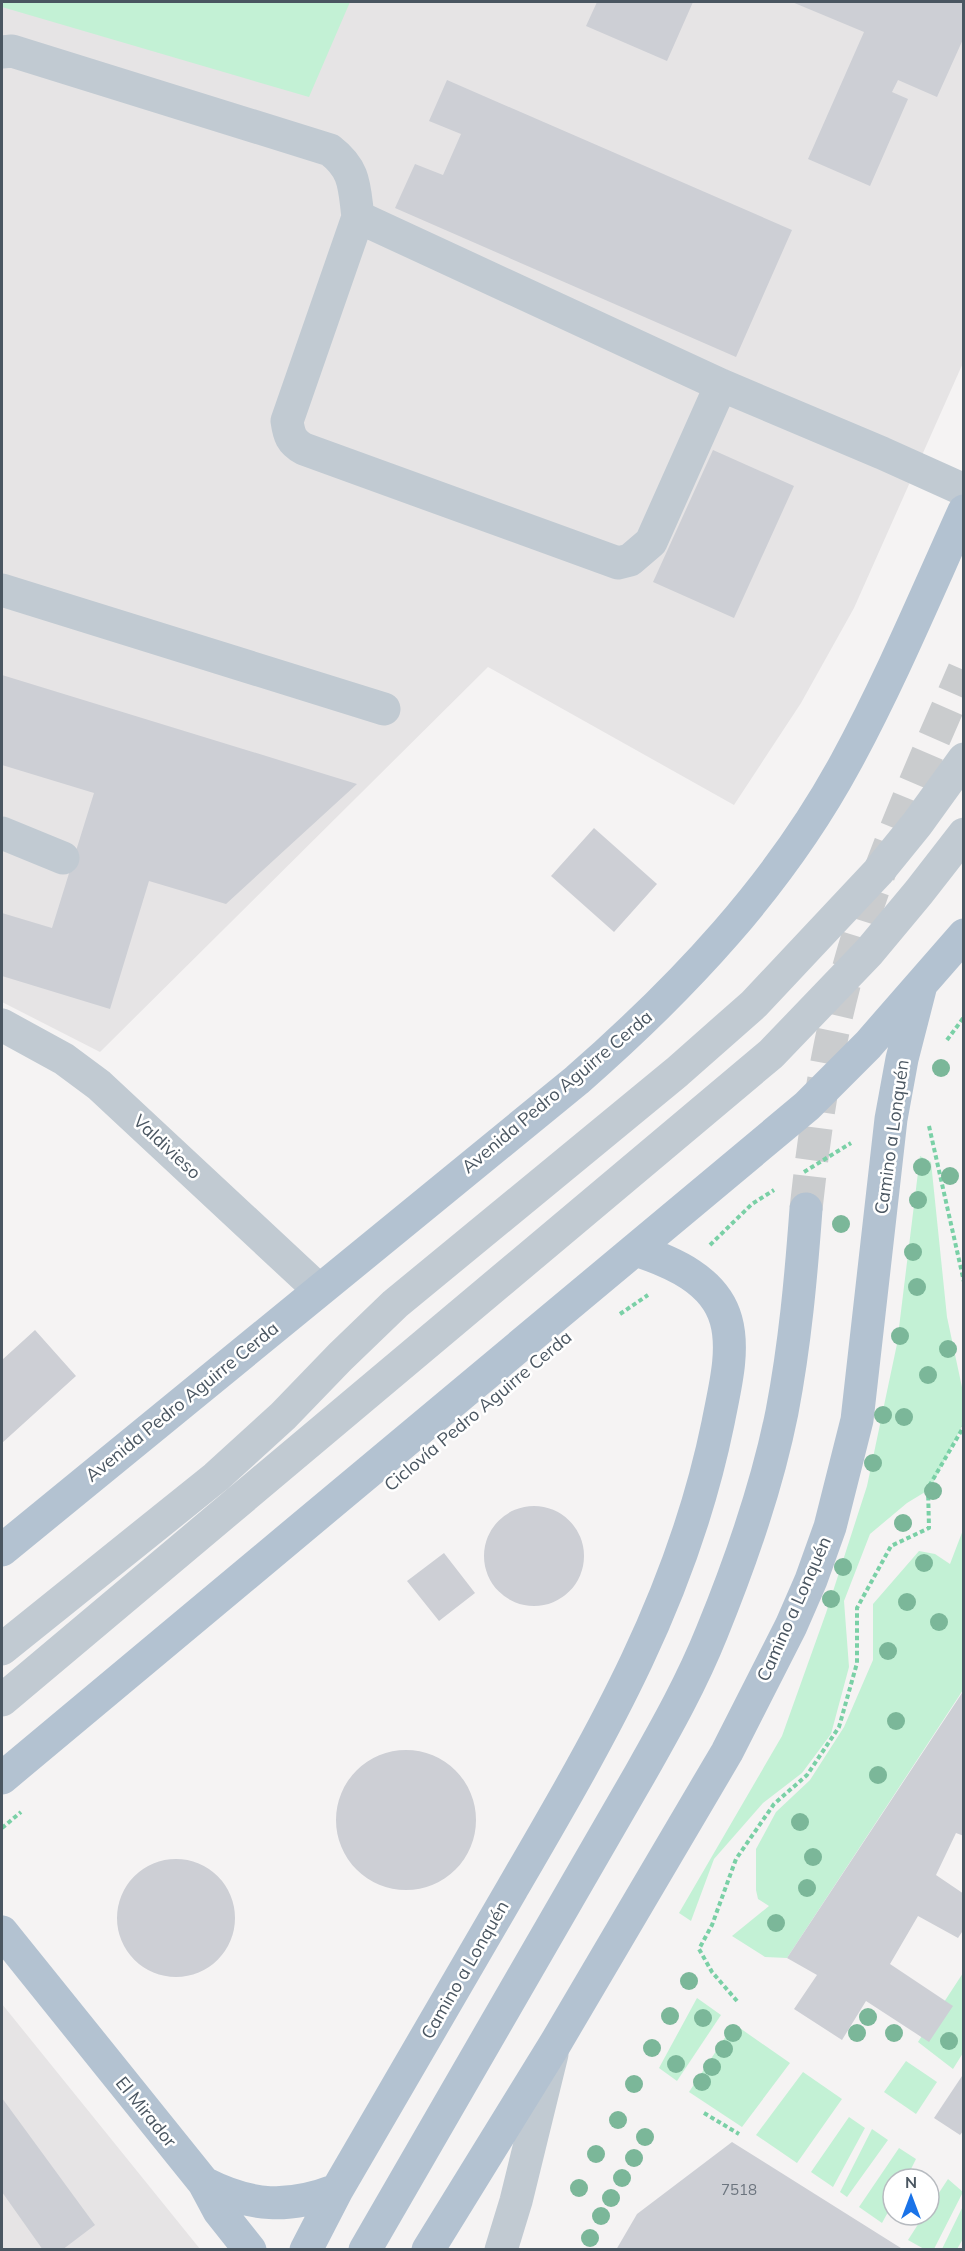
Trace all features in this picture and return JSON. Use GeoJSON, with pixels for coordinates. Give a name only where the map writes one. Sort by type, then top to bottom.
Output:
{"type":"FeatureCollection","features":[{"type":"Feature","properties":{"kind":"main road","name":"Avenida Pedro Aguirre Cerda"},"geometry":{"type":"LineString","coordinates":[[2,1550],[318,1289],[577,1080],[622,1041],[711,952],[808,824],[845,763],[878,700],[963,511]]}},
{"type":"Feature","properties":{"kind":"main road"},"geometry":{"type":"LineString","coordinates":[[2,1778],[807,1106],[868,1045],[963,935]]}},
{"type":"Feature","properties":{"kind":"main road","name":"Camino a Lonquén"},"geometry":{"type":"LineString","coordinates":[[428,2250],[555,2044],[727,1752],[791,1626],[826,1538],[845,1474],[857,1420],[891,1119],[902,1059],[921,985]]}},
{"type":"Feature","properties":{"kind":"main road"},"geometry":{"type":"LineString","coordinates":[[365,2250],[646,1764],[678,1705],[712,1634],[763,1488],[781,1414],[793,1346],[806,1209]]}},
{"type":"Feature","properties":{"kind":"main road","name":"Camino a Lonquén"},"geometry":{"type":"LineString","coordinates":[[306,2250],[337,2190],[598,1740],[652,1630],[693,1523],[722,1402],[729,1340],[727,1322],[713,1293],[666,1260],[636,1250]]}},
{"type":"Feature","properties":{"kind":"main road","name":"El Mirador"},"geometry":{"type":"LineString","coordinates":[[2,1932],[204,2183],[224,2194],[247,2201],[271,2204],[293,2203],[337,2190]]}},
{"type":"Feature","properties":{"kind":"main road"},"geometry":{"type":"LineString","coordinates":[[204,2183],[219,2211],[249,2250]]}},
{"type":"Feature","properties":{"kind":"street"},"geometry":{"type":"LineString","coordinates":[[2,52],[12,51],[330,150],[343,160],[352,175],[358,217],[287,421],[289,435],[294,443],[304,449],[618,563],[630,560],[651,542],[721,385]]}},
{"type":"Feature","properties":{"kind":"street"},"geometry":{"type":"LineString","coordinates":[[358,217],[721,385],[963,490]]}},
{"type":"Feature","properties":{"kind":"street"},"geometry":{"type":"LineString","coordinates":[[2,590],[384,709]]}},
{"type":"Feature","properties":{"kind":"street"},"geometry":{"type":"LineString","coordinates":[[2,1649],[216,1477],[283,1416],[395,1304],[677,1072],[754,1004],[878,872],[917,824],[963,759]]}},
{"type":"Feature","properties":{"kind":"street"},"geometry":{"type":"LineString","coordinates":[[2,833],[63,858]]}},
{"type":"Feature","properties":{"kind":"street"},"geometry":{"type":"LineString","coordinates":[[2,1700],[771,1054],[869,952],[920,892],[963,834]]}},
{"type":"Feature","properties":{"kind":"street","name":"Valdivieso"},"geometry":{"type":"LineString","coordinates":[[2,1025],[64,1059],[99,1085],[318,1289]]}},
{"type":"Feature","properties":{"kind":"street","name":"Camino a Lonquén"},"geometry":{"type":"LineString","coordinates":[[501,2250],[516,2201],[555,2044]]}},
{"type":"Feature","properties":{"kind":"path"},"geometry":{"type":"LineString","coordinates":[[944,1044],[963,1017]]}},
{"type":"Feature","properties":{"kind":"path"},"geometry":{"type":"LineString","coordinates":[[799,1175],[891,1119],[927,1119],[937,1155],[963,1282]]}},
{"type":"Feature","properties":{"kind":"path"},"geometry":{"type":"LineString","coordinates":[[619,1314],[684,1271],[752,1204],[779,1187]]}},
{"type":"Feature","properties":{"kind":"path"},"geometry":{"type":"LineString","coordinates":[[737,2001],[712,1972],[699,1949],[712,1925],[736,1859],[774,1804],[807,1775],[839,1727],[857,1663],[857,1608],[891,1546],[929,1528],[928,1488],[963,1426]]}},
{"type":"Feature","properties":{"kind":"path"},"geometry":{"type":"LineString","coordinates":[[2,1828],[29,1805]]}},
{"type":"Feature","properties":{"kind":"path"},"geometry":{"type":"LineString","coordinates":[[704,2113],[739,2134]]}},
{"type":"Feature","properties":{"kind":"shaded area"},"geometry":{"type":"Polygon","coordinates":[[[2,2],[963,2],[963,363],[854,608],[801,703],[734,805],[488,667],[100,1052],[2,1002],[2,2]]]}},
{"type":"Feature","properties":{"kind":"shaded area"},"geometry":{"type":"Polygon","coordinates":[[[2,2004],[200,2249],[2,2249],[2,2004]]]}},
{"type":"Feature","properties":{"kind":"green space"},"geometry":{"type":"Polygon","coordinates":[[[2,2],[350,2],[309,97],[2,7],[2,2]]]}},
{"type":"Feature","properties":{"kind":"green space"},"geometry":{"type":"Polygon","coordinates":[[[920,1156],[931,1162],[947,1317],[963,1392],[963,1424],[930,1489],[907,1503],[870,1534],[844,1601],[849,1667],[831,1734],[802,1773],[763,1803],[714,1859],[691,1921],[679,1913],[782,1736],[826,1613],[867,1486],[897,1344],[920,1156]]]}},
{"type":"Feature","properties":{"kind":"green space"},"geometry":{"type":"Polygon","coordinates":[[[963,1530],[963,1690],[787,1958],[765,1957],[732,1936],[769,1906],[758,1899],[756,1849],[776,1812],[810,1780],[844,1727],[873,1660],[873,1604],[919,1551],[935,1554],[950,1564],[963,1530]]]}},
{"type":"Feature","properties":{"kind":"green space"},"geometry":{"type":"Polygon","coordinates":[[[963,1973],[963,2053],[953,2069],[918,2042],[963,1973]]]}},
{"type":"Feature","properties":{"kind":"green space"},"geometry":{"type":"Polygon","coordinates":[[[697,1998],[721,2015],[677,2081],[659,2068],[697,1998]]]}},
{"type":"Feature","properties":{"kind":"green space"},"geometry":{"type":"Polygon","coordinates":[[[734,2024],[790,2063],[742,2127],[689,2092],[734,2024]]]}},
{"type":"Feature","properties":{"kind":"green space"},"geometry":{"type":"Polygon","coordinates":[[[906,2061],[937,2082],[916,2114],[884,2092],[906,2061]]]}},
{"type":"Feature","properties":{"kind":"green space"},"geometry":{"type":"Polygon","coordinates":[[[803,2072],[842,2099],[797,2163],[756,2135],[803,2072]]]}},
{"type":"Feature","properties":{"kind":"green space"},"geometry":{"type":"Polygon","coordinates":[[[849,2117],[865,2128],[833,2187],[811,2172],[849,2117]]]}},
{"type":"Feature","properties":{"kind":"green space"},"geometry":{"type":"Polygon","coordinates":[[[872,2129],[888,2140],[847,2197],[840,2192],[872,2129]]]}},
{"type":"Feature","properties":{"kind":"green space"},"geometry":{"type":"Polygon","coordinates":[[[899,2148],[916,2159],[912,2167],[886,2167],[899,2148]]]}},
{"type":"Feature","properties":{"kind":"green space"},"geometry":{"type":"Polygon","coordinates":[[[881,2175],[881,2222],[859,2207],[881,2175]]]}},
{"type":"Feature","properties":{"kind":"green space"},"geometry":{"type":"Polygon","coordinates":[[[948,2179],[963,2192],[934,2249],[924,2249],[908,2240],[916,2227],[941,2227],[941,2190],[948,2179]]]}},
{"type":"Feature","properties":{"kind":"green space"},"geometry":{"type":"Polygon","coordinates":[[[963,2206],[963,2239],[957,2249],[942,2249],[963,2206]]]}},
{"type":"Feature","properties":{"kind":"building"},"geometry":{"type":"Polygon","coordinates":[[[597,2],[693,2],[667,61],[586,26],[597,2]]]}},
{"type":"Feature","properties":{"kind":"building"},"geometry":{"type":"Polygon","coordinates":[[[792,2],[964,2],[964,37],[937,97],[898,80],[892,92],[908,99],[870,186],[808,159],[864,32],[792,2]]]}},
{"type":"Feature","properties":{"kind":"building"},"geometry":{"type":"Polygon","coordinates":[[[447,80],[792,230],[736,357],[395,208],[415,164],[443,175],[461,134],[429,121],[447,80]]]}},
{"type":"Feature","properties":{"kind":"building"},"geometry":{"type":"Polygon","coordinates":[[[713,450],[794,486],[734,618],[653,582],[713,450]]]}},
{"type":"Feature","properties":{"kind":"building"},"geometry":{"type":"Polygon","coordinates":[[[2,675],[357,784],[226,904],[149,881],[110,1009],[2,976],[2,913],[52,928],[94,793],[2,765],[2,675]]]}},
{"type":"Feature","properties":{"kind":"building"},"geometry":{"type":"Polygon","coordinates":[[[594,828],[657,884],[614,932],[551,876],[594,828]]]}},
{"type":"Feature","properties":{"kind":"building"},"geometry":{"type":"Polygon","coordinates":[[[35,1330],[76,1376],[2,1443],[2,1360],[35,1330]]]}},
{"type":"Feature","properties":{"kind":"building"},"geometry":{"type":"Polygon","coordinates":[[[534,1506],[553,1510],[569,1521],[580,1537],[584,1556],[580,1575],[569,1591],[553,1602],[534,1606],[515,1602],[499,1591],[488,1575],[484,1556],[488,1537],[499,1521],[515,1510],[534,1506]]]}},
{"type":"Feature","properties":{"kind":"building"},"geometry":{"type":"Polygon","coordinates":[[[444,1553],[475,1593],[439,1621],[407,1581],[444,1553]]]}},
{"type":"Feature","properties":{"kind":"building"},"geometry":{"type":"Polygon","coordinates":[[[964,1690],[964,1836],[956,1833],[936,1875],[964,1894],[964,1929],[958,1938],[918,1916],[890,1964],[953,2006],[929,2042],[866,2001],[842,2040],[794,2009],[817,1975],[787,1958],[964,1690]]]}},
{"type":"Feature","properties":{"kind":"building"},"geometry":{"type":"Polygon","coordinates":[[[406,1750],[433,1755],[455,1771],[471,1793],[476,1820],[471,1847],[455,1869],[433,1885],[406,1890],[379,1885],[357,1869],[341,1847],[336,1820],[341,1793],[357,1771],[379,1755],[406,1750]]]}},
{"type":"Feature","properties":{"kind":"building"},"geometry":{"type":"Polygon","coordinates":[[[176,1859],[199,1863],[218,1876],[231,1895],[235,1918],[231,1941],[218,1960],[199,1973],[176,1977],[153,1973],[134,1960],[121,1941],[117,1918],[121,1895],[134,1876],[153,1863],[176,1859]]]}},
{"type":"Feature","properties":{"kind":"building"},"geometry":{"type":"Polygon","coordinates":[[[964,2073],[964,2130],[960,2135],[934,2118],[964,2073]]]}},
{"type":"Feature","properties":{"kind":"building"},"geometry":{"type":"Polygon","coordinates":[[[2,2098],[95,2225],[62,2250],[43,2250],[2,2192],[2,2098]]]}},
{"type":"Feature","properties":{"kind":"building"},"geometry":{"type":"Polygon","coordinates":[[[732,2142],[904,2250],[616,2250],[637,2214],[732,2142]]]}},
{"type":"Feature","properties":{"kind":"tunnel"},"geometry":{"type":"LineString","coordinates":[[806,1209],[823,1085],[842,993],[861,925],[887,851],[964,670]]}}]}
